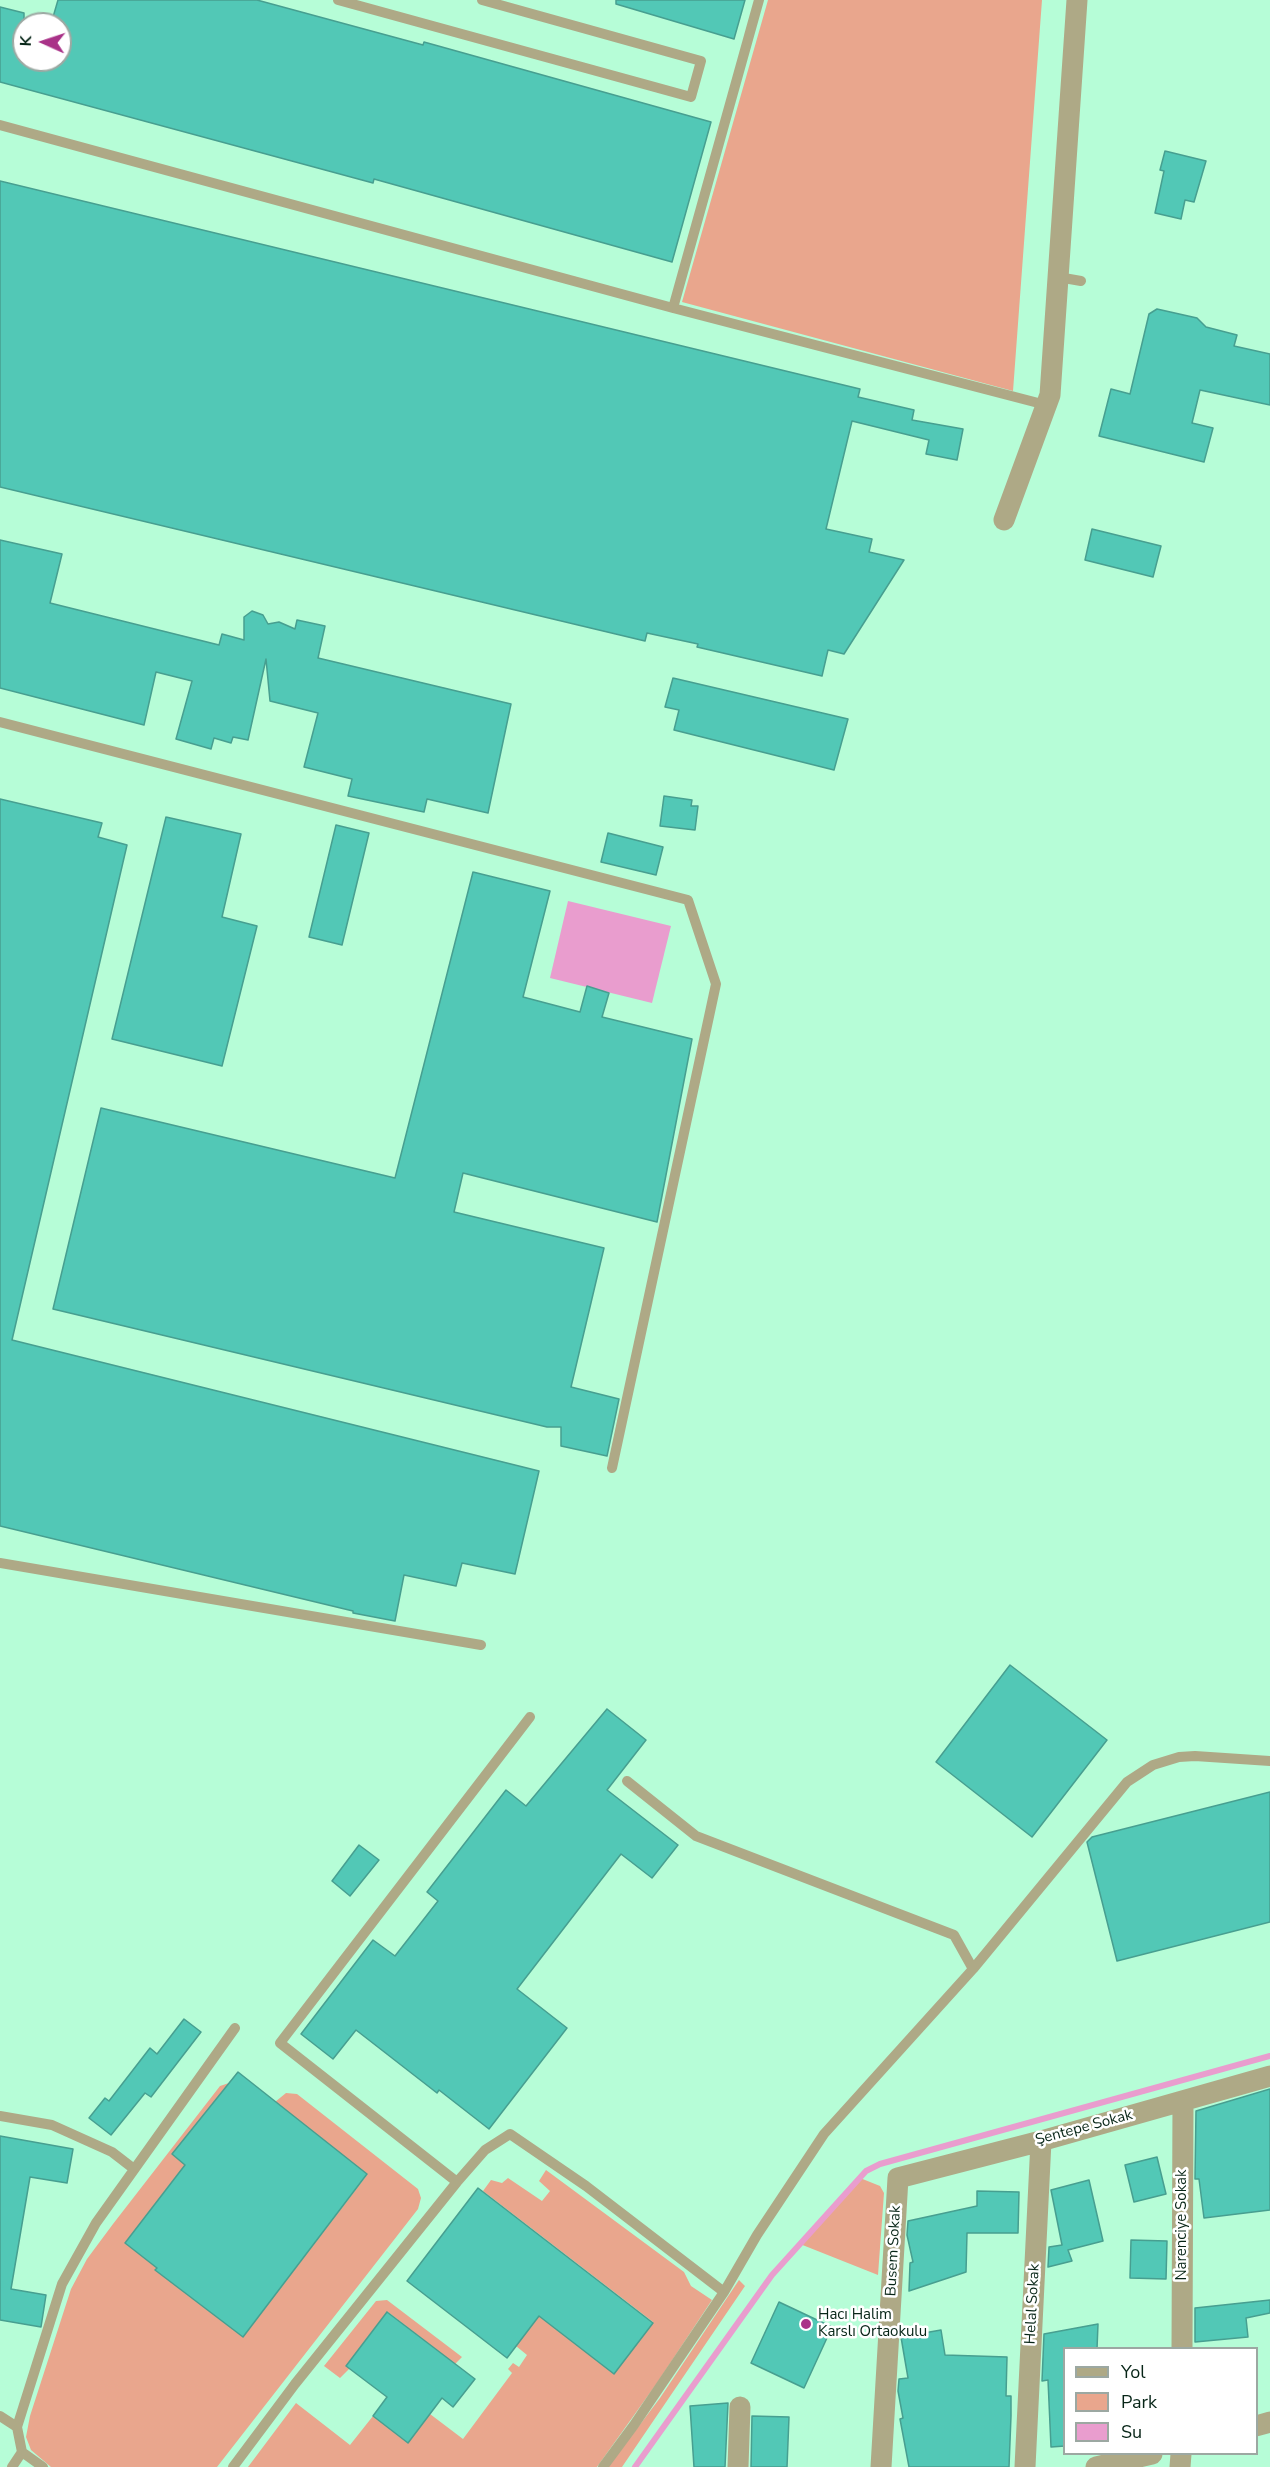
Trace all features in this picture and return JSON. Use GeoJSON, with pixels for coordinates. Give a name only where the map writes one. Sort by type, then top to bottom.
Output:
{"type":"FeatureCollection","features":[{"type":"Feature","properties":{"kind":"street"},"geometry":{"type":"LineString","coordinates":[[1004,520],[1050,395],[1077,0]]}},
{"type":"Feature","properties":{"kind":"street","name":"Şentepe Sokak"},"geometry":{"type":"LineString","coordinates":[[898,2178],[1041,2141],[1270,2076]]}},
{"type":"Feature","properties":{"kind":"street","name":"Narenciye Sokak"},"geometry":{"type":"LineString","coordinates":[[1182,2347],[1183,2101]]}},
{"type":"Feature","properties":{"kind":"street","name":"Helal Sokak"},"geometry":{"type":"LineString","coordinates":[[1024,2467],[1041,2141]]}},
{"type":"Feature","properties":{"kind":"street","name":"Busem Sokak"},"geometry":{"type":"LineString","coordinates":[[881,2467],[898,2178]]}},
{"type":"Feature","properties":{"kind":"street"},"geometry":{"type":"LineString","coordinates":[[738,2467],[740,2408]]}},
{"type":"Feature","properties":{"kind":"street"},"geometry":{"type":"LineString","coordinates":[[1096,2467],[1148,2455]]}},
{"type":"Feature","properties":{"kind":"lane"},"geometry":{"type":"LineString","coordinates":[[338,0],[691,96],[701,61],[482,0]]}},
{"type":"Feature","properties":{"kind":"lane"},"geometry":{"type":"LineString","coordinates":[[673,308],[759,0]]}},
{"type":"Feature","properties":{"kind":"lane"},"geometry":{"type":"LineString","coordinates":[[0,125],[673,308],[1046,405]]}},
{"type":"Feature","properties":{"kind":"lane"},"geometry":{"type":"LineString","coordinates":[[1058,277],[1081,281]]}},
{"type":"Feature","properties":{"kind":"lane"},"geometry":{"type":"LineString","coordinates":[[0,722],[688,900],[716,984],[612,1468]]}},
{"type":"Feature","properties":{"kind":"lane"},"geometry":{"type":"LineString","coordinates":[[0,1563],[481,1645]]}},
{"type":"Feature","properties":{"kind":"lane"},"geometry":{"type":"LineString","coordinates":[[457,2182],[280,2043],[530,1717]]}},
{"type":"Feature","properties":{"kind":"lane"},"geometry":{"type":"LineString","coordinates":[[603,2467],[634,2426],[724,2292],[757,2235],[824,2134],[973,1969],[1127,1782],[1138,1773],[1166,1760],[1195,1756],[1270,1761]]}},
{"type":"Feature","properties":{"kind":"lane"},"geometry":{"type":"LineString","coordinates":[[627,1781],[696,1836],[954,1935],[973,1969]]}},
{"type":"Feature","properties":{"kind":"lane"},"geometry":{"type":"LineString","coordinates":[[43,2467],[22,2452],[16,2427],[62,2284],[96,2223],[235,2028]]}},
{"type":"Feature","properties":{"kind":"lane"},"geometry":{"type":"LineString","coordinates":[[0,2116],[52,2125],[112,2152],[134,2169]]}},
{"type":"Feature","properties":{"kind":"lane"},"geometry":{"type":"LineString","coordinates":[[233,2467],[295,2384],[457,2182],[485,2150],[510,2134],[586,2186],[724,2292]]}},
{"type":"Feature","properties":{"kind":"lane"},"geometry":{"type":"LineString","coordinates":[[0,2416],[16,2427]]}},
{"type":"Feature","properties":{"kind":"lane"},"geometry":{"type":"LineString","coordinates":[[12,2467],[22,2452]]}},
{"type":"Feature","properties":{"kind":"green space"},"geometry":{"type":"Polygon","coordinates":[[[768,0],[1042,0],[1013,391],[682,302],[768,0]]]}},
{"type":"Feature","properties":{"kind":"green space"},"geometry":{"type":"Polygon","coordinates":[[[229,2083],[172,2154],[215,2189],[155,2270],[243,2337],[367,2175],[275,2102],[286,2093],[297,2094],[418,2189],[421,2198],[418,2209],[217,2467],[51,2467],[31,2450],[26,2437],[30,2416],[71,2289],[87,2259],[113,2224],[220,2086],[229,2083]]]}},
{"type":"Feature","properties":{"kind":"green space"},"geometry":{"type":"Polygon","coordinates":[[[546,2170],[684,2272],[691,2286],[712,2300],[597,2467],[248,2467],[296,2403],[350,2445],[373,2416],[407,2442],[430,2414],[463,2439],[512,2373],[508,2369],[513,2363],[519,2367],[527,2355],[516,2346],[539,2316],[614,2373],[653,2322],[483,2191],[491,2180],[502,2183],[508,2178],[542,2201],[550,2191],[539,2181],[546,2170]]]}},
{"type":"Feature","properties":{"kind":"green space"},"geometry":{"type":"Polygon","coordinates":[[[860,2178],[880,2186],[884,2193],[878,2275],[800,2244],[860,2178]]]}},
{"type":"Feature","properties":{"kind":"green space"},"geometry":{"type":"Polygon","coordinates":[[[739,2280],[745,2286],[622,2467],[608,2467],[660,2398],[739,2280]]]}},
{"type":"Feature","properties":{"kind":"green space"},"geometry":{"type":"Polygon","coordinates":[[[387,2300],[462,2357],[455,2364],[388,2312],[347,2365],[350,2368],[340,2378],[324,2366],[376,2301],[387,2300]]]}},
{"type":"Feature","properties":{"kind":"water"},"geometry":{"type":"Polygon","coordinates":[[[568,901],[671,926],[652,1003],[550,978],[568,901]]]}},
{"type":"Feature","properties":{"kind":"building"},"geometry":{"type":"Polygon","coordinates":[[[58,0],[257,0],[423,45],[424,42],[711,122],[672,262],[374,179],[373,183],[0,82],[0,7],[20,12],[12,12],[12,72],[72,72],[72,12],[54,12],[58,0]]]}},
{"type":"Feature","properties":{"kind":"building"},"geometry":{"type":"Polygon","coordinates":[[[616,0],[745,0],[734,39],[616,4],[616,0]]]}},
{"type":"Feature","properties":{"kind":"building"},"geometry":{"type":"Polygon","coordinates":[[[1165,151],[1206,161],[1194,202],[1185,200],[1181,219],[1155,213],[1164,171],[1160,170],[1165,151]]]}},
{"type":"Feature","properties":{"kind":"building"},"geometry":{"type":"Polygon","coordinates":[[[0,181],[860,389],[858,397],[914,410],[912,420],[963,429],[957,460],[926,454],[929,440],[852,421],[826,529],[872,539],[869,552],[904,560],[844,654],[828,650],[822,676],[647,633],[645,641],[0,487],[0,181]]]}},
{"type":"Feature","properties":{"kind":"building"},"geometry":{"type":"Polygon","coordinates":[[[1157,309],[1197,318],[1206,327],[1237,335],[1234,346],[1270,354],[1270,405],[1200,390],[1192,423],[1213,428],[1204,462],[1099,436],[1111,389],[1130,394],[1149,314],[1157,309]]]}},
{"type":"Feature","properties":{"kind":"building"},"geometry":{"type":"Polygon","coordinates":[[[1092,529],[1161,546],[1153,577],[1085,560],[1092,529]]]}},
{"type":"Feature","properties":{"kind":"building"},"geometry":{"type":"Polygon","coordinates":[[[0,540],[62,554],[50,603],[219,645],[222,634],[244,640],[244,617],[252,611],[263,615],[268,624],[279,622],[295,629],[297,620],[325,626],[318,658],[511,704],[488,813],[427,799],[424,812],[348,796],[352,779],[304,767],[318,713],[270,701],[266,659],[248,740],[233,737],[231,743],[214,738],[211,749],[176,739],[192,681],[156,672],[144,725],[0,688],[0,540]]]}},
{"type":"Feature","properties":{"kind":"building"},"geometry":{"type":"Polygon","coordinates":[[[673,678],[848,719],[834,770],[674,730],[679,710],[665,707],[673,678]]]}},
{"type":"Feature","properties":{"kind":"building"},"geometry":{"type":"Polygon","coordinates":[[[664,796],[692,800],[691,806],[698,806],[695,830],[660,826],[664,796]]]}},
{"type":"Feature","properties":{"kind":"building"},"geometry":{"type":"Polygon","coordinates":[[[0,799],[102,823],[98,837],[127,845],[12,1340],[539,1471],[515,1574],[462,1563],[456,1586],[404,1575],[395,1621],[353,1613],[353,1611],[0,1526],[0,799]]]}},
{"type":"Feature","properties":{"kind":"building"},"geometry":{"type":"Polygon","coordinates":[[[166,817],[241,834],[222,917],[257,926],[222,1066],[112,1039],[166,817]]]}},
{"type":"Feature","properties":{"kind":"building"},"geometry":{"type":"Polygon","coordinates":[[[336,825],[369,833],[342,945],[309,937],[336,825]]]}},
{"type":"Feature","properties":{"kind":"building"},"geometry":{"type":"Polygon","coordinates":[[[608,833],[663,847],[656,875],[601,862],[608,833]]]}},
{"type":"Feature","properties":{"kind":"building"},"geometry":{"type":"Polygon","coordinates":[[[473,872],[550,891],[523,997],[580,1012],[587,986],[609,993],[602,1017],[692,1039],[657,1222],[463,1173],[454,1212],[604,1248],[571,1387],[619,1399],[607,1456],[561,1446],[561,1427],[547,1427],[53,1309],[101,1108],[395,1178],[473,872]]]}},
{"type":"Feature","properties":{"kind":"building"},"geometry":{"type":"Polygon","coordinates":[[[1010,1665],[1107,1740],[1032,1837],[936,1762],[1010,1665]]]}},
{"type":"Feature","properties":{"kind":"building"},"geometry":{"type":"Polygon","coordinates":[[[607,1709],[646,1740],[607,1790],[678,1845],[652,1878],[621,1854],[517,1989],[567,2028],[489,2129],[439,2090],[437,2093],[356,2030],[333,2059],[301,2034],[373,1940],[395,1956],[438,1901],[427,1892],[506,1790],[526,1806],[607,1709]]]}},
{"type":"Feature","properties":{"kind":"building"},"geometry":{"type":"Polygon","coordinates":[[[1270,1792],[1270,1922],[1117,1961],[1087,1842],[1092,1837],[1270,1792]]]}},
{"type":"Feature","properties":{"kind":"building"},"geometry":{"type":"Polygon","coordinates":[[[359,1845],[379,1860],[350,1896],[332,1881],[359,1845]]]}},
{"type":"Feature","properties":{"kind":"building"},"geometry":{"type":"Polygon","coordinates":[[[184,2019],[201,2032],[151,2097],[145,2093],[111,2135],[89,2118],[105,2098],[109,2101],[150,2048],[157,2054],[184,2019]]]}},
{"type":"Feature","properties":{"kind":"building"},"geometry":{"type":"Polygon","coordinates":[[[238,2072],[367,2174],[243,2337],[155,2270],[157,2268],[125,2243],[185,2165],[172,2154],[238,2072]]]}},
{"type":"Feature","properties":{"kind":"building"},"geometry":{"type":"Polygon","coordinates":[[[1270,2089],[1270,2210],[1204,2218],[1199,2179],[1195,2179],[1196,2111],[1270,2089]]]}},
{"type":"Feature","properties":{"kind":"building"},"geometry":{"type":"Polygon","coordinates":[[[0,2136],[73,2149],[67,2183],[30,2177],[11,2289],[46,2295],[41,2327],[0,2320],[0,2136]]]}},
{"type":"Feature","properties":{"kind":"building"},"geometry":{"type":"Polygon","coordinates":[[[1157,2157],[1166,2194],[1134,2202],[1125,2165],[1157,2157]]]}},
{"type":"Feature","properties":{"kind":"building"},"geometry":{"type":"Polygon","coordinates":[[[1089,2180],[1103,2241],[1068,2250],[1072,2261],[1048,2267],[1049,2247],[1062,2245],[1051,2190],[1089,2180]]]}},
{"type":"Feature","properties":{"kind":"building"},"geometry":{"type":"Polygon","coordinates":[[[478,2188],[653,2323],[614,2374],[539,2316],[507,2358],[407,2281],[478,2188]]]}},
{"type":"Feature","properties":{"kind":"building"},"geometry":{"type":"Polygon","coordinates":[[[977,2191],[1019,2192],[1018,2233],[967,2233],[966,2272],[909,2291],[910,2263],[913,2262],[907,2235],[908,2221],[977,2206],[977,2191]]]}},
{"type":"Feature","properties":{"kind":"building"},"geometry":{"type":"Polygon","coordinates":[[[1131,2240],[1167,2241],[1166,2279],[1130,2278],[1131,2240]]]}},
{"type":"Feature","properties":{"kind":"building"},"geometry":{"type":"Polygon","coordinates":[[[1270,2300],[1270,2313],[1246,2318],[1248,2337],[1195,2342],[1195,2308],[1270,2300]]]}},
{"type":"Feature","properties":{"kind":"building"},"geometry":{"type":"Polygon","coordinates":[[[779,2302],[832,2327],[804,2388],[751,2363],[779,2302]]]}},
{"type":"Feature","properties":{"kind":"building"},"geometry":{"type":"Polygon","coordinates":[[[387,2312],[475,2379],[453,2407],[442,2398],[408,2443],[373,2416],[387,2397],[346,2366],[387,2312]]]}},
{"type":"Feature","properties":{"kind":"building"},"geometry":{"type":"Polygon","coordinates":[[[1098,2324],[1097,2347],[1063,2347],[1063,2446],[1051,2447],[1048,2380],[1042,2381],[1044,2334],[1098,2324]]]}},
{"type":"Feature","properties":{"kind":"building"},"geometry":{"type":"Polygon","coordinates":[[[941,2330],[945,2355],[1007,2357],[1006,2396],[1011,2396],[1009,2467],[909,2467],[900,2419],[903,2418],[898,2391],[899,2379],[908,2378],[901,2337],[941,2330]]]}},
{"type":"Feature","properties":{"kind":"building"},"geometry":{"type":"Polygon","coordinates":[[[728,2403],[725,2467],[694,2467],[690,2406],[728,2403]]]}},
{"type":"Feature","properties":{"kind":"building"},"geometry":{"type":"Polygon","coordinates":[[[752,2416],[789,2417],[787,2467],[751,2467],[752,2416]]]}},
{"type":"Feature","properties":{"kind":"waterway"},"geometry":{"type":"LineString","coordinates":[[635,2467],[772,2275],[866,2171],[880,2164],[1270,2056]]}},
{"type":"Feature","properties":{"kind":"place","name":"Hacı Halim Karslı Ortaokulu"},"geometry":{"type":"Point","coordinates":[806,2324]}}]}
